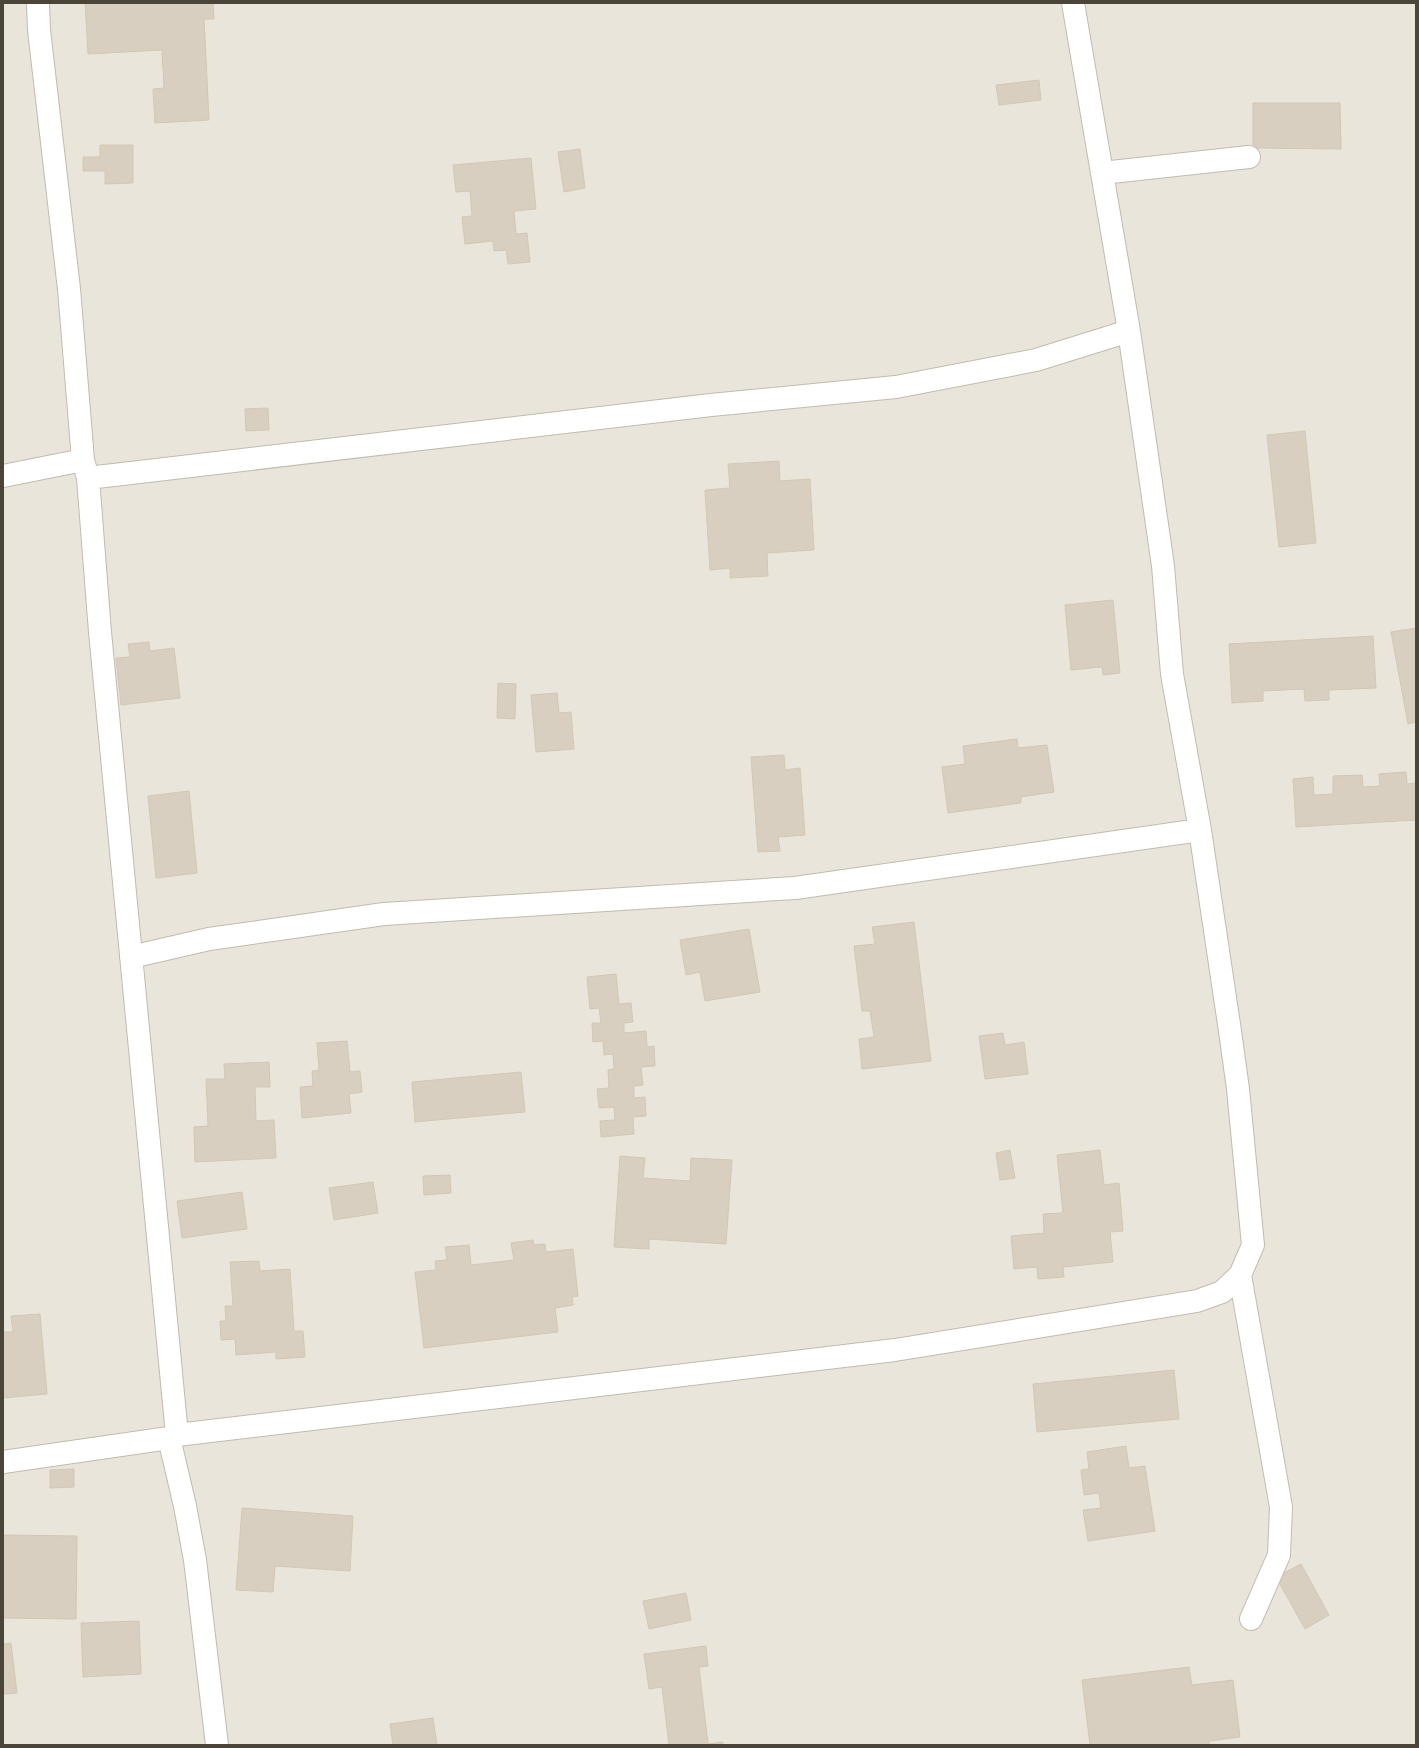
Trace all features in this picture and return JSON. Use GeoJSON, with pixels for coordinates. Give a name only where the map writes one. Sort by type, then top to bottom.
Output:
{"type":"FeatureCollection","features":[{"type":"Feature","properties":{"kind":"street"},"geometry":{"type":"LineString","coordinates":[[38,3],[39,30],[70,289],[100,640],[131,958],[173,1437],[195,1560],[217,1745]]}},
{"type":"Feature","properties":{"kind":"street"},"geometry":{"type":"LineString","coordinates":[[3,1462],[173,1437],[896,1350],[1197,1301],[1222,1292],[1240,1275],[1253,1245],[1238,1089],[1200,830],[1172,674],[1163,566],[1129,331],[1073,3]]}},
{"type":"Feature","properties":{"kind":"street"},"geometry":{"type":"LineString","coordinates":[[1102,173],[1249,157]]}},
{"type":"Feature","properties":{"kind":"street"},"geometry":{"type":"LineString","coordinates":[[3,476],[896,387],[1036,360],[1129,331]]}},
{"type":"Feature","properties":{"kind":"street"},"geometry":{"type":"LineString","coordinates":[[131,958],[209,940],[384,914],[795,888],[1200,830]]}},
{"type":"Feature","properties":{"kind":"street"},"geometry":{"type":"LineString","coordinates":[[1240,1275],[1281,1507],[1279,1555],[1251,1619]]}},
{"type":"Feature","properties":{"kind":"shaded area"},"geometry":{"type":"Polygon","coordinates":[[[3,3],[1416,3],[1416,1745],[3,1745],[3,3]]]}},
{"type":"Feature","properties":{"kind":"building"},"geometry":{"type":"Polygon","coordinates":[[[85,3],[213,3],[214,19],[204,19],[209,120],[155,123],[153,89],[164,88],[162,50],[88,54],[85,3]]]}},
{"type":"Feature","properties":{"kind":"building"},"geometry":{"type":"Polygon","coordinates":[[[1039,80],[1041,100],[999,105],[996,85],[1039,80]]]}},
{"type":"Feature","properties":{"kind":"building"},"geometry":{"type":"Polygon","coordinates":[[[1253,103],[1340,103],[1341,149],[1253,148],[1253,103]]]}},
{"type":"Feature","properties":{"kind":"building"},"geometry":{"type":"Polygon","coordinates":[[[100,145],[133,145],[133,183],[105,184],[105,171],[83,171],[83,157],[100,157],[100,145]]]}},
{"type":"Feature","properties":{"kind":"building"},"geometry":{"type":"Polygon","coordinates":[[[580,149],[585,188],[564,192],[558,152],[580,149]]]}},
{"type":"Feature","properties":{"kind":"building"},"geometry":{"type":"Polygon","coordinates":[[[531,158],[536,209],[514,211],[516,234],[527,233],[530,262],[508,264],[506,250],[494,251],[493,241],[465,244],[462,217],[472,216],[470,191],[456,192],[453,165],[531,158]]]}},
{"type":"Feature","properties":{"kind":"building"},"geometry":{"type":"Polygon","coordinates":[[[268,408],[269,430],[246,431],[245,409],[268,408]]]}},
{"type":"Feature","properties":{"kind":"building"},"geometry":{"type":"Polygon","coordinates":[[[1305,431],[1316,543],[1279,547],[1267,435],[1305,431]]]}},
{"type":"Feature","properties":{"kind":"building"},"geometry":{"type":"Polygon","coordinates":[[[779,461],[780,481],[810,479],[814,550],[767,553],[768,576],[730,578],[730,568],[710,570],[705,490],[730,488],[728,464],[779,461]]]}},
{"type":"Feature","properties":{"kind":"building"},"geometry":{"type":"Polygon","coordinates":[[[1113,600],[1120,673],[1103,675],[1102,667],[1071,670],[1065,605],[1113,600]]]}},
{"type":"Feature","properties":{"kind":"building"},"geometry":{"type":"Polygon","coordinates":[[[1416,628],[1416,722],[1408,724],[1391,632],[1416,628]]]}},
{"type":"Feature","properties":{"kind":"building"},"geometry":{"type":"Polygon","coordinates":[[[1373,636],[1376,688],[1329,690],[1329,700],[1305,701],[1304,689],[1263,691],[1263,701],[1232,703],[1229,644],[1373,636]]]}},
{"type":"Feature","properties":{"kind":"building"},"geometry":{"type":"Polygon","coordinates":[[[149,642],[150,651],[174,648],[180,698],[121,705],[116,658],[130,657],[128,644],[149,642]]]}},
{"type":"Feature","properties":{"kind":"building"},"geometry":{"type":"Polygon","coordinates":[[[498,683],[516,684],[515,719],[497,718],[498,683]]]}},
{"type":"Feature","properties":{"kind":"building"},"geometry":{"type":"Polygon","coordinates":[[[557,693],[559,713],[571,712],[574,749],[536,752],[531,695],[557,693]]]}},
{"type":"Feature","properties":{"kind":"building"},"geometry":{"type":"Polygon","coordinates":[[[1017,739],[1018,748],[1047,745],[1054,792],[1021,797],[1021,803],[948,813],[942,767],[965,764],[963,746],[1017,739]]]}},
{"type":"Feature","properties":{"kind":"building"},"geometry":{"type":"Polygon","coordinates":[[[784,755],[785,770],[800,768],[805,835],[778,837],[780,851],[758,852],[751,757],[784,755]]]}},
{"type":"Feature","properties":{"kind":"building"},"geometry":{"type":"Polygon","coordinates":[[[1406,772],[1407,784],[1416,783],[1416,820],[1296,827],[1293,779],[1313,777],[1314,795],[1333,794],[1333,776],[1362,775],[1363,787],[1380,786],[1379,774],[1406,772]]]}},
{"type":"Feature","properties":{"kind":"building"},"geometry":{"type":"Polygon","coordinates":[[[189,791],[197,873],[156,878],[148,796],[189,791]]]}},
{"type":"Feature","properties":{"kind":"building"},"geometry":{"type":"Polygon","coordinates":[[[914,922],[931,1061],[862,1069],[859,1039],[874,1037],[870,1011],[862,1011],[854,946],[875,944],[872,927],[914,922]]]}},
{"type":"Feature","properties":{"kind":"building"},"geometry":{"type":"Polygon","coordinates":[[[749,929],[760,992],[705,1001],[700,972],[686,975],[680,940],[749,929]]]}},
{"type":"Feature","properties":{"kind":"building"},"geometry":{"type":"Polygon","coordinates":[[[616,974],[619,1004],[631,1003],[633,1022],[624,1023],[624,1033],[646,1031],[647,1047],[654,1046],[655,1066],[641,1067],[643,1085],[634,1086],[634,1098],[645,1097],[646,1116],[633,1117],[634,1134],[601,1137],[600,1121],[615,1120],[614,1107],[599,1108],[597,1089],[609,1088],[608,1070],[614,1069],[613,1054],[604,1055],[603,1041],[593,1042],[592,1023],[601,1023],[599,1008],[590,1009],[587,977],[616,974]]]}},
{"type":"Feature","properties":{"kind":"building"},"geometry":{"type":"Polygon","coordinates":[[[1003,1033],[1005,1045],[1024,1042],[1028,1074],[985,1079],[979,1036],[1003,1033]]]}},
{"type":"Feature","properties":{"kind":"building"},"geometry":{"type":"Polygon","coordinates":[[[347,1041],[350,1072],[360,1071],[362,1092],[349,1094],[351,1113],[302,1118],[300,1087],[313,1086],[312,1071],[319,1070],[317,1043],[347,1041]]]}},
{"type":"Feature","properties":{"kind":"building"},"geometry":{"type":"Polygon","coordinates":[[[269,1062],[270,1087],[255,1087],[256,1121],[274,1120],[276,1158],[195,1162],[194,1127],[208,1126],[206,1079],[225,1079],[224,1064],[269,1062]]]}},
{"type":"Feature","properties":{"kind":"building"},"geometry":{"type":"Polygon","coordinates":[[[521,1072],[525,1112],[415,1122],[412,1082],[521,1072]]]}},
{"type":"Feature","properties":{"kind":"building"},"geometry":{"type":"Polygon","coordinates":[[[1010,1150],[1015,1178],[1000,1180],[996,1153],[1010,1150]]]}},
{"type":"Feature","properties":{"kind":"building"},"geometry":{"type":"Polygon","coordinates":[[[1100,1150],[1104,1185],[1119,1183],[1123,1231],[1110,1232],[1113,1262],[1063,1267],[1064,1277],[1038,1279],[1037,1267],[1014,1269],[1011,1236],[1044,1233],[1043,1214],[1063,1213],[1057,1155],[1100,1150]]]}},
{"type":"Feature","properties":{"kind":"building"},"geometry":{"type":"Polygon","coordinates":[[[620,1156],[645,1158],[643,1178],[690,1181],[691,1158],[732,1160],[726,1244],[649,1239],[649,1249],[614,1247],[620,1156]]]}},
{"type":"Feature","properties":{"kind":"building"},"geometry":{"type":"Polygon","coordinates":[[[450,1175],[451,1193],[424,1195],[423,1176],[450,1175]]]}},
{"type":"Feature","properties":{"kind":"building"},"geometry":{"type":"Polygon","coordinates":[[[373,1182],[378,1213],[334,1220],[329,1188],[373,1182]]]}},
{"type":"Feature","properties":{"kind":"building"},"geometry":{"type":"Polygon","coordinates":[[[242,1192],[247,1229],[182,1238],[177,1201],[242,1192]]]}},
{"type":"Feature","properties":{"kind":"building"},"geometry":{"type":"Polygon","coordinates":[[[533,1240],[534,1245],[545,1244],[546,1252],[573,1249],[578,1296],[572,1297],[573,1305],[555,1308],[558,1332],[424,1348],[415,1272],[436,1270],[435,1261],[447,1260],[445,1247],[469,1245],[471,1265],[514,1260],[511,1243],[533,1240]]]}},
{"type":"Feature","properties":{"kind":"building"},"geometry":{"type":"Polygon","coordinates":[[[259,1261],[260,1271],[290,1269],[294,1331],[303,1331],[305,1357],[276,1359],[276,1352],[236,1355],[235,1339],[221,1340],[220,1321],[226,1321],[225,1306],[233,1306],[230,1262],[259,1261]]]}},
{"type":"Feature","properties":{"kind":"building"},"geometry":{"type":"Polygon","coordinates":[[[40,1314],[47,1394],[3,1398],[3,1332],[13,1332],[11,1316],[40,1314]]]}},
{"type":"Feature","properties":{"kind":"building"},"geometry":{"type":"Polygon","coordinates":[[[1174,1370],[1179,1419],[1037,1432],[1033,1384],[1174,1370]]]}},
{"type":"Feature","properties":{"kind":"building"},"geometry":{"type":"Polygon","coordinates":[[[1126,1446],[1129,1468],[1145,1466],[1155,1531],[1088,1541],[1083,1510],[1101,1508],[1099,1493],[1084,1495],[1081,1470],[1089,1469],[1087,1452],[1126,1446]]]}},
{"type":"Feature","properties":{"kind":"building"},"geometry":{"type":"Polygon","coordinates":[[[74,1469],[74,1487],[50,1488],[50,1470],[74,1469]]]}},
{"type":"Feature","properties":{"kind":"building"},"geometry":{"type":"Polygon","coordinates":[[[242,1508],[353,1516],[350,1571],[275,1566],[273,1592],[236,1590],[242,1508]]]}},
{"type":"Feature","properties":{"kind":"building"},"geometry":{"type":"Polygon","coordinates":[[[3,1535],[77,1536],[76,1619],[3,1618],[3,1535]]]}},
{"type":"Feature","properties":{"kind":"building"},"geometry":{"type":"Polygon","coordinates":[[[1301,1564],[1329,1615],[1305,1629],[1276,1577],[1301,1564]]]}},
{"type":"Feature","properties":{"kind":"building"},"geometry":{"type":"Polygon","coordinates":[[[686,1593],[691,1620],[649,1629],[643,1601],[686,1593]]]}},
{"type":"Feature","properties":{"kind":"building"},"geometry":{"type":"Polygon","coordinates":[[[139,1621],[141,1674],[83,1677],[81,1623],[139,1621]]]}},
{"type":"Feature","properties":{"kind":"building"},"geometry":{"type":"Polygon","coordinates":[[[11,1643],[17,1693],[3,1694],[3,1644],[11,1643]]]}},
{"type":"Feature","properties":{"kind":"building"},"geometry":{"type":"Polygon","coordinates":[[[706,1646],[708,1666],[699,1667],[708,1744],[723,1742],[723,1745],[669,1745],[662,1687],[649,1689],[644,1654],[706,1646]]]}},
{"type":"Feature","properties":{"kind":"building"},"geometry":{"type":"Polygon","coordinates":[[[1189,1667],[1192,1685],[1233,1680],[1240,1737],[1209,1741],[1209,1745],[1090,1745],[1082,1680],[1189,1667]]]}},
{"type":"Feature","properties":{"kind":"building"},"geometry":{"type":"Polygon","coordinates":[[[433,1718],[437,1745],[393,1745],[390,1724],[433,1718]]]}}]}
